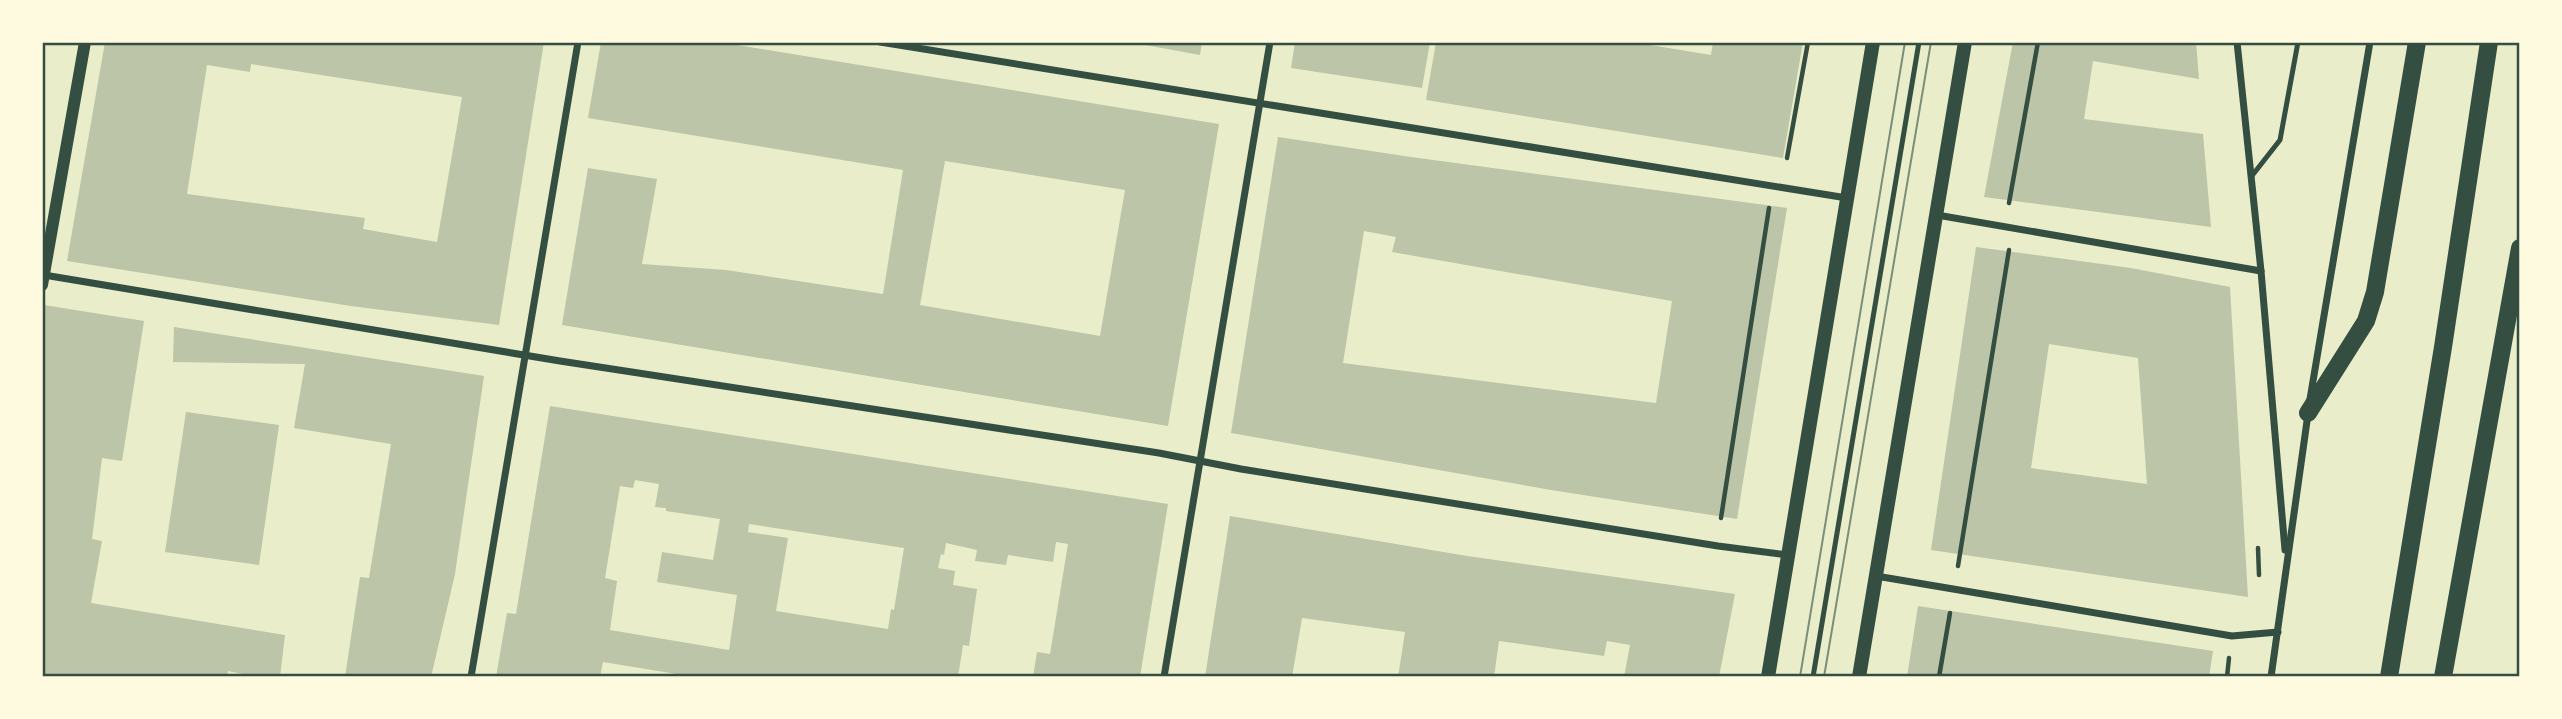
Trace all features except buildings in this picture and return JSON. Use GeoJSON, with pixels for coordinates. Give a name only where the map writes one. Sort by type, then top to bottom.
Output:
{"type":"FeatureCollection","features":[{"type":"Feature","properties":{"kind":"main road"},"geometry":{"type":"LineString","coordinates":[[1768,677],[1873,42]]}},
{"type":"Feature","properties":{"kind":"main road"},"geometry":{"type":"LineString","coordinates":[[1859,677],[1965,42]]}},
{"type":"Feature","properties":{"kind":"main road"},"geometry":{"type":"LineString","coordinates":[[2308,413],[2366,321],[2375,292],[2417,42]]}},
{"type":"Feature","properties":{"kind":"main road"},"geometry":{"type":"LineString","coordinates":[[2389,677],[2489,42]]}},
{"type":"Feature","properties":{"kind":"main road"},"geometry":{"type":"LineString","coordinates":[[2443,677],[2520,248]]}},
{"type":"Feature","properties":{"kind":"street"},"geometry":{"type":"LineString","coordinates":[[85,42],[43,280],[1788,555]]}},
{"type":"Feature","properties":{"kind":"street"},"geometry":{"type":"LineString","coordinates":[[471,677],[578,42]]}},
{"type":"Feature","properties":{"kind":"street"},"geometry":{"type":"LineString","coordinates":[[880,42],[1847,198]]}},
{"type":"Feature","properties":{"kind":"street"},"geometry":{"type":"LineString","coordinates":[[1164,677],[1270,42]]}},
{"type":"Feature","properties":{"kind":"street"},"geometry":{"type":"LineString","coordinates":[[2237,42],[2261,271],[2286,563]]}},
{"type":"Feature","properties":{"kind":"street"},"geometry":{"type":"LineString","coordinates":[[2271,677],[2308,413],[2370,42]]}},
{"type":"Feature","properties":{"kind":"street"},"geometry":{"type":"LineString","coordinates":[[1936,215],[2261,271]]}},
{"type":"Feature","properties":{"kind":"street"},"geometry":{"type":"LineString","coordinates":[[1876,576],[2232,636],[2277,632]]}},
{"type":"Feature","properties":{"kind":"lane"},"geometry":{"type":"LineString","coordinates":[[1813,677],[1919,42]]}},
{"type":"Feature","properties":{"kind":"lane"},"geometry":{"type":"LineString","coordinates":[[2251,177],[2280,140],[2298,42]]}},
{"type":"Feature","properties":{"kind":"path"},"geometry":{"type":"LineString","coordinates":[[1787,158],[1808,42]]}},
{"type":"Feature","properties":{"kind":"path"},"geometry":{"type":"LineString","coordinates":[[2009,200],[2038,42]]}},
{"type":"Feature","properties":{"kind":"path"},"geometry":{"type":"LineString","coordinates":[[1721,518],[1770,205]]}},
{"type":"Feature","properties":{"kind":"path"},"geometry":{"type":"LineString","coordinates":[[1960,554],[2008,251]]}},
{"type":"Feature","properties":{"kind":"path"},"geometry":{"type":"LineString","coordinates":[[2258,546],[2259,584]]}},
{"type":"Feature","properties":{"kind":"path"},"geometry":{"type":"LineString","coordinates":[[1939,677],[1950,611]]}},
{"type":"Feature","properties":{"kind":"path"},"geometry":{"type":"LineString","coordinates":[[2227,677],[2232,636]]}},
{"type":"Feature","properties":{"kind":"tram line"},"geometry":{"type":"LineString","coordinates":[[1800,677],[1905,42]]}},
{"type":"Feature","properties":{"kind":"tram line"},"geometry":{"type":"LineString","coordinates":[[1824,677],[1931,42]]}}]}
